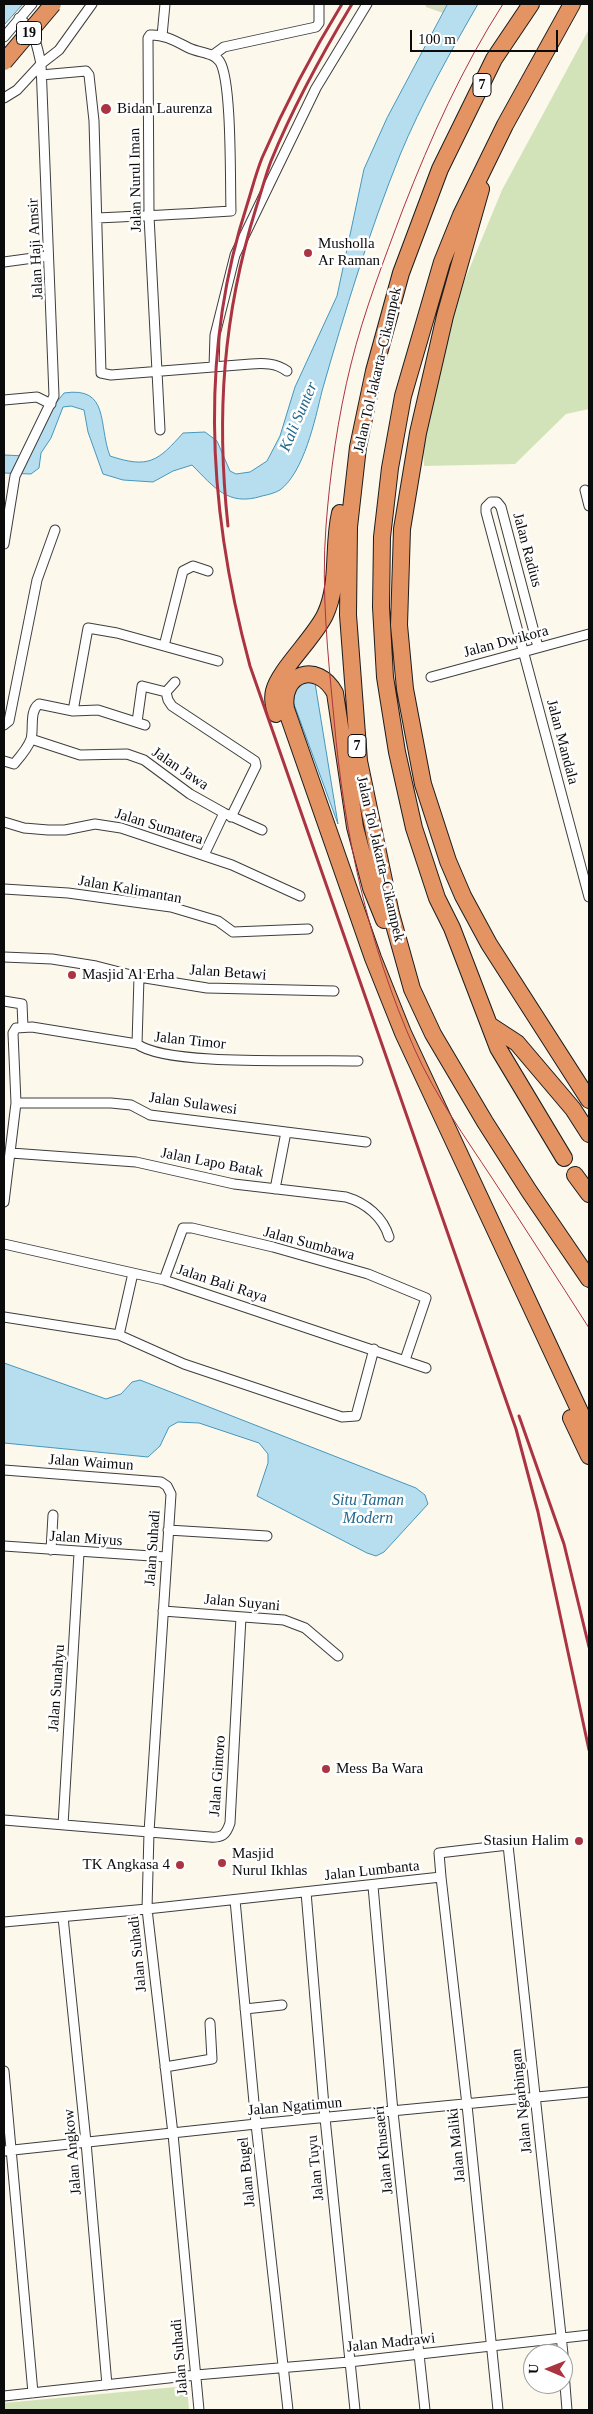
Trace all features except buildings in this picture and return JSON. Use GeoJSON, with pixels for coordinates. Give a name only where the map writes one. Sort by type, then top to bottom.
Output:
{"type":"FeatureCollection","features":[{"type":"Feature","properties":{"kind":"highway","name":"19"},"geometry":{"type":"LineString","coordinates":[[4,62],[53,4]]}},
{"type":"Feature","properties":{"kind":"highway","name":"Jalan Tol Jakarta–Cikampek"},"geometry":{"type":"LineString","coordinates":[[531,4],[494,59],[440,169],[401,273],[374,370],[358,447],[349,527],[348,615],[359,761],[391,914],[410,982],[433,1034],[485,1122],[528,1191],[589,1279]]}},
{"type":"Feature","properties":{"kind":"highway","name":"Jalan Tol Jakarta–Cikampek"},"geometry":{"type":"LineString","coordinates":[[564,1158],[498,1048],[491,1026],[437,898],[414,828],[397,752],[385,677],[381,607],[382,537],[390,468],[403,396],[442,262],[461,215],[484,169],[536,66],[572,4]]}},
{"type":"Feature","properties":{"kind":"highway"},"geometry":{"type":"LineString","coordinates":[[484,169],[478,204],[445,316],[418,433],[402,529],[399,625],[405,689],[423,784],[448,861],[463,896],[490,944],[589,1100]]}},
{"type":"Feature","properties":{"kind":"highway"},"geometry":{"type":"LineString","coordinates":[[358,447],[339,518],[335,577],[330,601],[325,616],[279,680],[274,690],[275,712],[359,953],[393,1038],[589,1456]]}},
{"type":"Feature","properties":{"kind":"highway"},"geometry":{"type":"LineString","coordinates":[[410,982],[371,888],[363,860],[355,827],[335,693],[329,682],[319,675],[306,675],[295,679],[287,688],[284,698],[286,709],[373,958],[403,1033],[589,1431]]}},
{"type":"Feature","properties":{"kind":"highway"},"geometry":{"type":"LineString","coordinates":[[491,1026],[517,1043],[573,1109],[589,1134]]}},
{"type":"Feature","properties":{"kind":"highway"},"geometry":{"type":"LineString","coordinates":[[575,1175],[589,1194]]}},
{"type":"Feature","properties":{"kind":"street"},"geometry":{"type":"LineString","coordinates":[[4,37],[32,4]]}},
{"type":"Feature","properties":{"kind":"street"},"geometry":{"type":"LineString","coordinates":[[4,98],[17,90],[41,64],[59,50],[92,4]]}},
{"type":"Feature","properties":{"kind":"street"},"geometry":{"type":"LineString","coordinates":[[97,218],[231,211],[228,108],[223,71],[213,55],[198,53],[162,36],[165,4]]}},
{"type":"Feature","properties":{"kind":"street"},"geometry":{"type":"LineString","coordinates":[[213,55],[224,47],[318,26],[319,4]]}},
{"type":"Feature","properties":{"kind":"street"},"geometry":{"type":"LineString","coordinates":[[214,367],[215,335],[236,255],[316,88],[367,4]]}},
{"type":"Feature","properties":{"kind":"street","name":"Jalan Haji Amsir"},"geometry":{"type":"LineString","coordinates":[[4,544],[15,480],[24,456],[54,396],[41,64],[32,32],[28,25],[19,18]]}},
{"type":"Feature","properties":{"kind":"street","name":"Jalan Nurul Iman"},"geometry":{"type":"LineString","coordinates":[[160,430],[150,216],[148,38],[150,35],[162,36]]}},
{"type":"Feature","properties":{"kind":"street"},"geometry":{"type":"LineString","coordinates":[[41,75],[86,71],[89,75],[94,114],[101,373],[104,376],[158,370],[268,363],[280,366],[287,371]]}},
{"type":"Feature","properties":{"kind":"street"},"geometry":{"type":"LineString","coordinates":[[4,262],[48,256]]}},
{"type":"Feature","properties":{"kind":"street"},"geometry":{"type":"LineString","coordinates":[[4,400],[37,397],[50,404]]}},
{"type":"Feature","properties":{"kind":"street"},"geometry":{"type":"LineString","coordinates":[[4,482],[15,480]]}},
{"type":"Feature","properties":{"kind":"street"},"geometry":{"type":"LineString","coordinates":[[585,490],[589,506]]}},
{"type":"Feature","properties":{"kind":"street","name":"Jalan Radius"},"geometry":{"type":"LineString","coordinates":[[523,652],[505,577],[486,512],[488,504],[492,502],[497,502],[501,507],[538,648]]}},
{"type":"Feature","properties":{"kind":"street"},"geometry":{"type":"LineString","coordinates":[[4,725],[9,721],[37,580],[55,530]]}},
{"type":"Feature","properties":{"kind":"street"},"geometry":{"type":"LineString","coordinates":[[164,646],[183,571],[193,566],[208,570]]}},
{"type":"Feature","properties":{"kind":"street"},"geometry":{"type":"LineString","coordinates":[[505,577],[519,574]]}},
{"type":"Feature","properties":{"kind":"street"},"geometry":{"type":"LineString","coordinates":[[73,711],[87,629],[116,633],[218,661]]}},
{"type":"Feature","properties":{"kind":"street","name":"Jalan Dwikora"},"geometry":{"type":"LineString","coordinates":[[430,677],[589,634]]}},
{"type":"Feature","properties":{"kind":"street","name":"Jalan Mandala"},"geometry":{"type":"LineString","coordinates":[[523,652],[589,897]]}},
{"type":"Feature","properties":{"kind":"street"},"geometry":{"type":"LineString","coordinates":[[166,692],[175,682]]}},
{"type":"Feature","properties":{"kind":"street"},"geometry":{"type":"LineString","coordinates":[[4,762],[14,764],[31,739],[31,728],[38,705],[73,711],[98,710],[141,723],[142,686],[166,692]]}},
{"type":"Feature","properties":{"kind":"street"},"geometry":{"type":"LineString","coordinates":[[166,692],[172,706],[255,762],[256,766],[204,855]]}},
{"type":"Feature","properties":{"kind":"street","name":"Jalan Jawa"},"geometry":{"type":"LineString","coordinates":[[31,739],[80,755],[127,754],[144,760],[190,794],[227,815],[262,830]]}},
{"type":"Feature","properties":{"kind":"street","name":"Jalan Sumatera"},"geometry":{"type":"LineString","coordinates":[[4,822],[24,828],[48,830],[103,824],[204,855],[300,896]]}},
{"type":"Feature","properties":{"kind":"street","name":"Jalan Kalimantan"},"geometry":{"type":"LineString","coordinates":[[4,889],[68,893],[171,908],[218,921],[233,932],[308,929]]}},
{"type":"Feature","properties":{"kind":"street"},"geometry":{"type":"LineString","coordinates":[[4,957],[4,964]]}},
{"type":"Feature","properties":{"kind":"street","name":"Jalan Betawi"},"geometry":{"type":"LineString","coordinates":[[4,957],[52,959],[96,966],[139,977],[207,988],[334,991]]}},
{"type":"Feature","properties":{"kind":"street"},"geometry":{"type":"LineString","coordinates":[[136,1044],[139,977]]}},
{"type":"Feature","properties":{"kind":"street"},"geometry":{"type":"LineString","coordinates":[[4,1001],[22,1004],[23,1027],[16,1028],[13,1033],[16,1103],[4,1202]]}},
{"type":"Feature","properties":{"kind":"street","name":"Jalan Timor"},"geometry":{"type":"LineString","coordinates":[[23,1027],[136,1044],[149,1051],[177,1055],[233,1059],[358,1061]]}},
{"type":"Feature","properties":{"kind":"street","name":"Jalan Sulawesi"},"geometry":{"type":"LineString","coordinates":[[16,1103],[131,1105],[150,1115],[236,1124],[366,1142]]}},
{"type":"Feature","properties":{"kind":"street"},"geometry":{"type":"LineString","coordinates":[[275,1189],[286,1132]]}},
{"type":"Feature","properties":{"kind":"street","name":"Jalan Lapo Batak"},"geometry":{"type":"LineString","coordinates":[[10,1152],[136,1162],[210,1179],[275,1189],[346,1196],[358,1200],[370,1208],[386,1228],[389,1237]]}},
{"type":"Feature","properties":{"kind":"street","name":"Jalan Sumbawa"},"geometry":{"type":"LineString","coordinates":[[164,1280],[181,1230],[192,1228],[273,1247],[368,1274],[426,1298],[405,1360]]}},
{"type":"Feature","properties":{"kind":"street","name":"Jalan Bali Raya"},"geometry":{"type":"LineString","coordinates":[[4,1244],[164,1280],[426,1368]]}},
{"type":"Feature","properties":{"kind":"street"},"geometry":{"type":"LineString","coordinates":[[119,1335],[133,1272]]}},
{"type":"Feature","properties":{"kind":"street"},"geometry":{"type":"LineString","coordinates":[[4,1317],[32,1323],[119,1335],[184,1364],[342,1417],[356,1416],[374,1349]]}},
{"type":"Feature","properties":{"kind":"street","name":"Jalan Waimun"},"geometry":{"type":"LineString","coordinates":[[4,1470],[161,1482],[167,1486],[171,1494]]}},
{"type":"Feature","properties":{"kind":"street","name":"Jalan Suhadi"},"geometry":{"type":"LineString","coordinates":[[171,1494],[149,1832],[147,1909],[173,2134],[199,2410]]}},
{"type":"Feature","properties":{"kind":"street"},"geometry":{"type":"LineString","coordinates":[[52,1550],[53,1515]]}},
{"type":"Feature","properties":{"kind":"street"},"geometry":{"type":"LineString","coordinates":[[168,1530],[267,1536]]}},
{"type":"Feature","properties":{"kind":"street","name":"Jalan Miyus"},"geometry":{"type":"LineString","coordinates":[[4,1546],[166,1557]]}},
{"type":"Feature","properties":{"kind":"street","name":"Jalan Sunahyu"},"geometry":{"type":"LineString","coordinates":[[62,1825],[79,1552]]}},
{"type":"Feature","properties":{"kind":"street","name":"Jalan Suyani"},"geometry":{"type":"LineString","coordinates":[[163,1611],[267,1618],[295,1623],[324,1642],[338,1656]]}},
{"type":"Feature","properties":{"kind":"street","name":"Jalan Gintoro"},"geometry":{"type":"LineString","coordinates":[[4,1820],[217,1838],[225,1834],[228,1830],[241,1616]]}},
{"type":"Feature","properties":{"kind":"street","name":"Jalan Lumbanta"},"geometry":{"type":"LineString","coordinates":[[4,1922],[373,1886],[441,1877],[440,1852],[508,1845]]}},
{"type":"Feature","properties":{"kind":"street","name":"Jalan Ngarbingan"},"geometry":{"type":"LineString","coordinates":[[508,1845],[561,2344]]}},
{"type":"Feature","properties":{"kind":"street","name":"Jalan Maliki"},"geometry":{"type":"LineString","coordinates":[[441,1877],[467,2105],[498,2410]]}},
{"type":"Feature","properties":{"kind":"street","name":"Jalan Khusaeri"},"geometry":{"type":"LineString","coordinates":[[373,1886],[393,2112],[425,2410]]}},
{"type":"Feature","properties":{"kind":"street","name":"Jalan Tuyu"},"geometry":{"type":"LineString","coordinates":[[306,1892],[325,2118],[355,2410]]}},
{"type":"Feature","properties":{"kind":"street","name":"Jalan Bugel"},"geometry":{"type":"LineString","coordinates":[[235,1900],[256,2124],[288,2410]]}},
{"type":"Feature","properties":{"kind":"street","name":"Jalan Angkow"},"geometry":{"type":"LineString","coordinates":[[63,1917],[86,2142],[107,2385]]}},
{"type":"Feature","properties":{"kind":"street"},"geometry":{"type":"LineString","coordinates":[[245,2009],[282,2005]]}},
{"type":"Feature","properties":{"kind":"street"},"geometry":{"type":"LineString","coordinates":[[165,2067],[212,2058],[210,2023]]}},
{"type":"Feature","properties":{"kind":"street"},"geometry":{"type":"LineString","coordinates":[[4,2071],[8,2151],[34,2393]]}},
{"type":"Feature","properties":{"kind":"street","name":"Jalan Ngatimun"},"geometry":{"type":"LineString","coordinates":[[8,2151],[256,2124],[589,2092]]}},
{"type":"Feature","properties":{"kind":"street","name":"Jalan Madrawi"},"geometry":{"type":"LineString","coordinates":[[4,2396],[196,2375],[350,2362],[589,2335]]}},
{"type":"Feature","properties":{"kind":"street"},"geometry":{"type":"LineString","coordinates":[[566,2394],[567,2410]]}},
{"type":"Feature","properties":{"kind":"green space"},"geometry":{"type":"Polygon","coordinates":[[[425,4],[447,4],[443,13],[426,7],[425,4]]]}},
{"type":"Feature","properties":{"kind":"green space"},"geometry":{"type":"Polygon","coordinates":[[[589,29],[589,409],[566,414],[515,464],[424,466],[420,388],[502,190],[589,29]]]}},
{"type":"Feature","properties":{"kind":"green space"},"geometry":{"type":"Polygon","coordinates":[[[187,2386],[189,2410],[4,2410],[4,2403],[187,2386]]]}},
{"type":"Feature","properties":{"kind":"water"},"geometry":{"type":"Polygon","coordinates":[[[4,4],[23,4],[4,25],[4,4]]]}},
{"type":"Feature","properties":{"kind":"water","name":"Kali Sunter"},"geometry":{"type":"Polygon","coordinates":[[[448,4],[478,4],[427,97],[400,155],[358,272],[307,445],[296,471],[288,482],[280,490],[273,493],[250,499],[240,499],[222,493],[192,465],[173,471],[153,482],[123,480],[103,474],[88,432],[84,410],[71,406],[63,407],[51,438],[41,453],[39,468],[31,474],[4,473],[4,455],[26,456],[47,414],[64,393],[79,392],[89,396],[96,402],[100,410],[110,456],[134,462],[152,460],[167,450],[183,433],[205,432],[217,441],[230,471],[236,474],[250,472],[267,461],[280,436],[295,387],[337,296],[364,169],[387,118],[448,4]]]}},
{"type":"Feature","properties":{"kind":"water"},"geometry":{"type":"Polygon","coordinates":[[[304,680],[315,683],[338,824],[291,696],[304,680]]]}},
{"type":"Feature","properties":{"kind":"water","name":"Situ Taman Modern"},"geometry":{"type":"Polygon","coordinates":[[[4,1363],[106,1399],[121,1394],[132,1382],[140,1380],[416,1488],[425,1495],[428,1504],[384,1552],[376,1556],[257,1496],[268,1463],[268,1454],[259,1443],[199,1423],[178,1422],[169,1427],[160,1446],[148,1457],[4,1443],[4,1363]]]}},
{"type":"Feature","properties":{"kind":"tram line"},"geometry":{"type":"LineString","coordinates":[[503,4],[474,53],[448,103],[425,156],[382,266],[356,344],[342,404],[330,486],[324,575],[326,623],[338,762],[344,804],[371,929],[398,1010],[423,1067],[441,1099],[589,1328]]}},
{"type":"Feature","properties":{"kind":"railway"},"geometry":{"type":"LineString","coordinates":[[342,4],[299,80],[262,158],[231,262],[221,320],[216,377],[215,436],[218,494],[225,552],[250,666],[516,1429],[538,1512],[589,1750]]}},
{"type":"Feature","properties":{"kind":"railway"},"geometry":{"type":"LineString","coordinates":[[228,526],[223,445],[225,366],[229,326],[245,248],[271,161],[308,81],[352,4]]}},
{"type":"Feature","properties":{"kind":"railway"},"geometry":{"type":"LineString","coordinates":[[519,1416],[564,1544],[589,1647]]}},
{"type":"Feature","properties":{"kind":"place","name":"Bidan Laurenza"},"geometry":{"type":"Point","coordinates":[106,109]}},
{"type":"Feature","properties":{"kind":"place","name":"Musholla Ar Raman"},"geometry":{"type":"Point","coordinates":[308,253]}},
{"type":"Feature","properties":{"kind":"place","name":"Masjid Al Erha"},"geometry":{"type":"Point","coordinates":[72,975]}},
{"type":"Feature","properties":{"kind":"place","name":"Mess Ba Wara"},"geometry":{"type":"Point","coordinates":[326,1769]}},
{"type":"Feature","properties":{"kind":"place","name":"Stasiun Halim"},"geometry":{"type":"Point","coordinates":[579,1841]}},
{"type":"Feature","properties":{"kind":"place","name":"Masjid Nurul Ikhlas"},"geometry":{"type":"Point","coordinates":[222,1863]}},
{"type":"Feature","properties":{"kind":"place","name":"TK Angkasa 4"},"geometry":{"type":"Point","coordinates":[180,1865]}}]}
